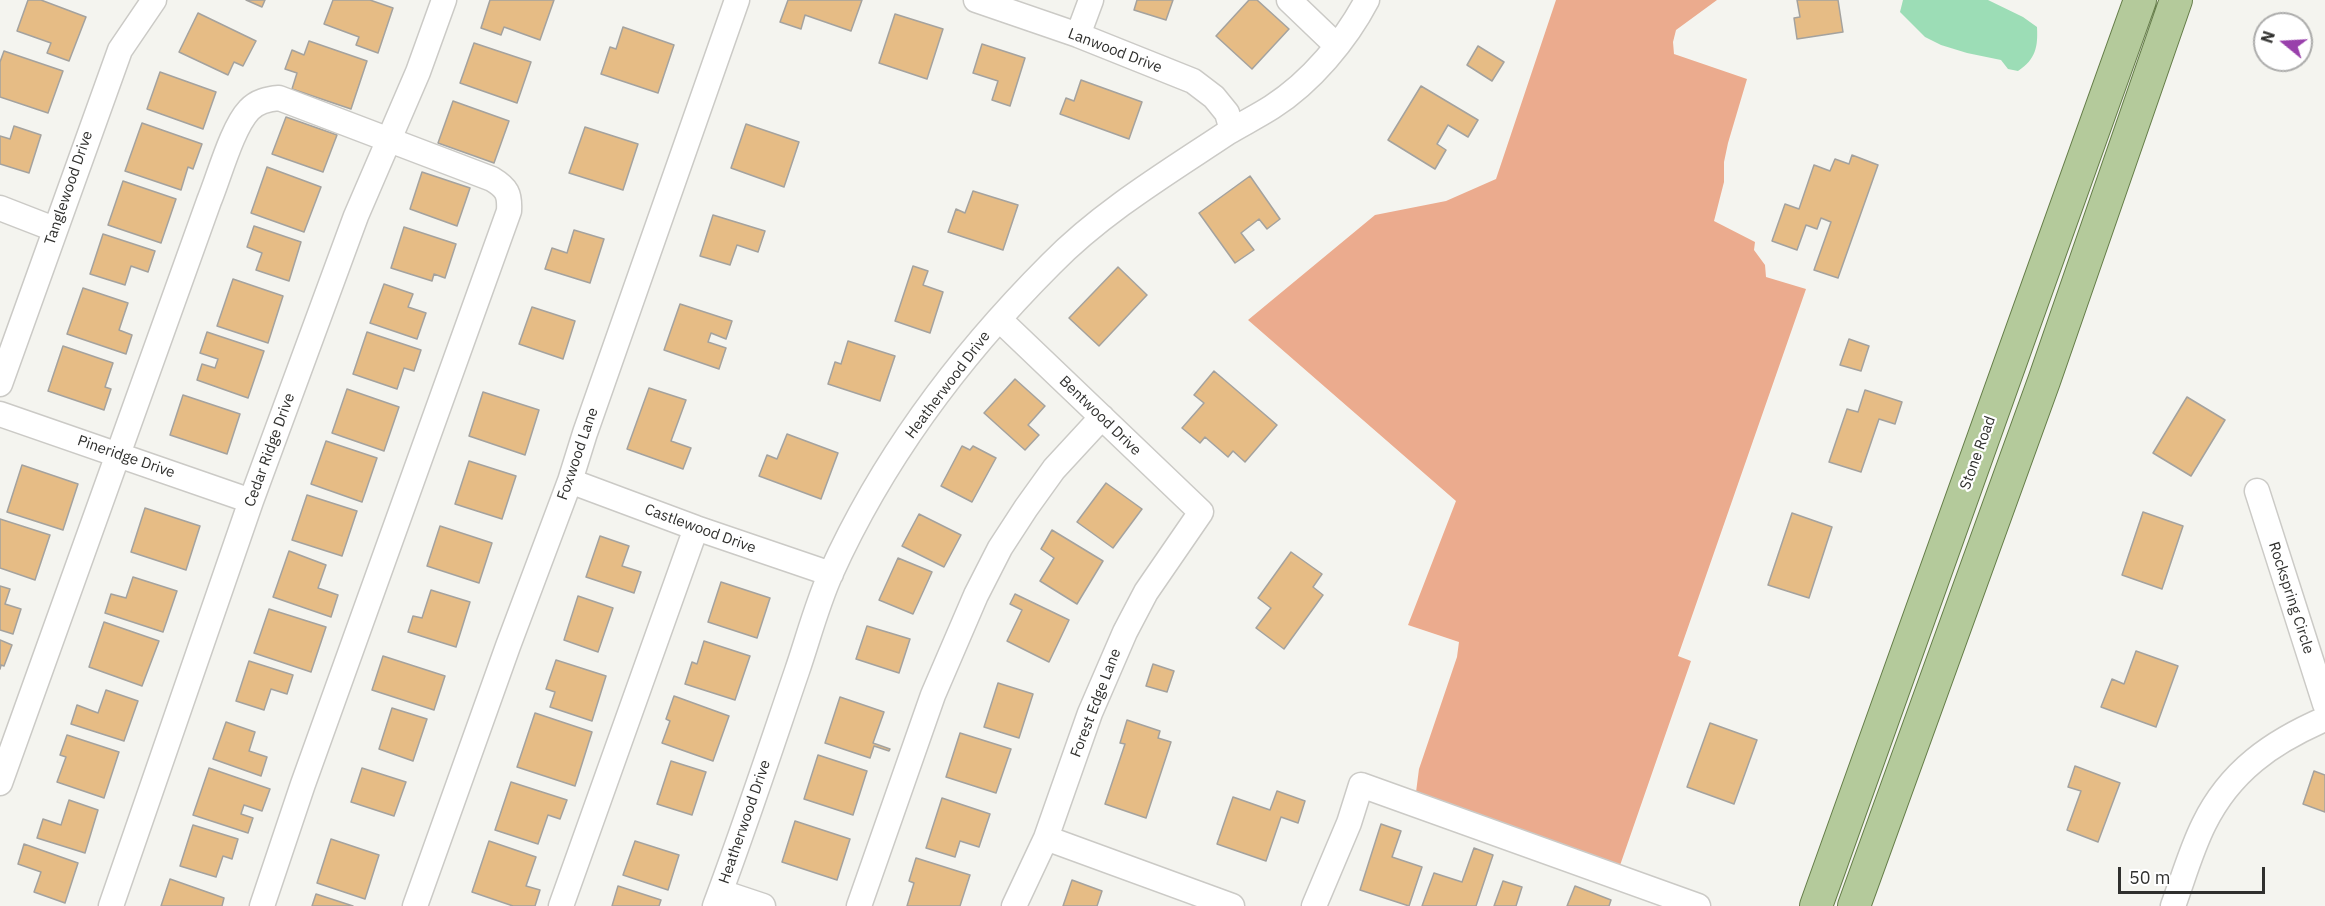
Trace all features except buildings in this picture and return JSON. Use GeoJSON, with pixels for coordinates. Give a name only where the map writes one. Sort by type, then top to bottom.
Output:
{"type":"FeatureCollection","features":[{"type":"Feature","properties":{"kind":"main road","name":"Stone Road"},"geometry":{"type":"LineString","coordinates":[[1816,906],[2140,0]]}},
{"type":"Feature","properties":{"kind":"main road"},"geometry":{"type":"LineString","coordinates":[[1854,906],[2040,392],[2176,0]]}},
{"type":"Feature","properties":{"kind":"main road"},"geometry":{"type":"LineString","coordinates":[[2125,44],[2157,55]]}},
{"type":"Feature","properties":{"kind":"main road"},"geometry":{"type":"LineString","coordinates":[[1878,733],[1912,745]]}},
{"type":"Feature","properties":{"kind":"street","name":"Tanglewood Drive"},"geometry":{"type":"LineString","coordinates":[[0,384],[120,50],[154,0]]}},
{"type":"Feature","properties":{"kind":"street","name":"Cedar Ridge Drive"},"geometry":{"type":"LineString","coordinates":[[111,906],[251,501],[356,216],[418,72],[444,0]]}},
{"type":"Feature","properties":{"kind":"street","name":"Foxwood Lane"},"geometry":{"type":"LineString","coordinates":[[415,906],[570,481],[737,0]]}},
{"type":"Feature","properties":{"kind":"street","name":"Lanwood Drive"},"geometry":{"type":"LineString","coordinates":[[976,0],[1078,35],[1193,81],[1214,97],[1227,113],[1232,130]]}},
{"type":"Feature","properties":{"kind":"street"},"geometry":{"type":"LineString","coordinates":[[1078,35],[1091,0]]}},
{"type":"Feature","properties":{"kind":"street"},"geometry":{"type":"LineString","coordinates":[[1289,0],[1337,46]]}},
{"type":"Feature","properties":{"kind":"street","name":"Heatherwood Drive"},"geometry":{"type":"LineString","coordinates":[[718,899],[831,574],[874,491],[919,420],[999,319],[1053,262],[1110,214],[1232,130],[1274,106],[1318,68],[1337,46],[1367,0]]}},
{"type":"Feature","properties":{"kind":"street"},"geometry":{"type":"LineString","coordinates":[[0,783],[209,201],[236,132],[249,110],[263,100],[279,98],[492,179],[505,187],[510,197],[509,211],[307,773],[262,906]]}},
{"type":"Feature","properties":{"kind":"street"},"geometry":{"type":"LineString","coordinates":[[0,208],[54,229]]}},
{"type":"Feature","properties":{"kind":"street","name":"Bentwood Drive"},"geometry":{"type":"LineString","coordinates":[[999,319],[1201,512]]}},
{"type":"Feature","properties":{"kind":"street","name":"Pineridge Drive"},"geometry":{"type":"LineString","coordinates":[[0,414],[251,501]]}},
{"type":"Feature","properties":{"kind":"street"},"geometry":{"type":"LineString","coordinates":[[859,906],[933,695],[976,595],[1000,548],[1026,508],[1054,469],[1102,417]]}},
{"type":"Feature","properties":{"kind":"street","name":"Castlewood Drive"},"geometry":{"type":"LineString","coordinates":[[570,481],[696,528],[831,574]]}},
{"type":"Feature","properties":{"kind":"street","name":"Rockspring Circle"},"geometry":{"type":"LineString","coordinates":[[2257,491],[2325,704]]}},
{"type":"Feature","properties":{"kind":"street","name":"Forest Edge Lane"},"geometry":{"type":"LineString","coordinates":[[1014,906],[1046,838],[1090,713],[1125,632],[1146,592],[1201,512]]}},
{"type":"Feature","properties":{"kind":"street"},"geometry":{"type":"LineString","coordinates":[[561,906],[696,528]]}},
{"type":"Feature","properties":{"kind":"street"},"geometry":{"type":"LineString","coordinates":[[2173,906],[2204,824],[2222,794],[2245,767],[2265,750],[2294,732],[2325,719]]}},
{"type":"Feature","properties":{"kind":"street"},"geometry":{"type":"LineString","coordinates":[[1314,906],[1349,823],[1361,785],[1698,906]]}},
{"type":"Feature","properties":{"kind":"street"},"geometry":{"type":"LineString","coordinates":[[1046,838],[1171,896],[1232,906]]}},
{"type":"Feature","properties":{"kind":"street"},"geometry":{"type":"LineString","coordinates":[[718,899],[763,906]]}},
{"type":"Feature","properties":{"kind":"shaded area"},"geometry":{"type":"Polygon","coordinates":[[[1556,0],[1717,0],[1676,30],[1673,42],[1674,54],[1747,79],[1728,143],[1724,162],[1724,182],[1714,221],[1755,242],[1754,250],[1765,265],[1766,277],[1806,289],[1678,656],[1691,661],[1617,874],[1415,800],[1419,769],[1457,657],[1459,642],[1408,625],[1456,501],[1248,320],[1375,215],[1446,201],[1496,179],[1556,0]]]}},
{"type":"Feature","properties":{"kind":"shaded area"},"geometry":{"type":"Polygon","coordinates":[[[1903,0],[1988,0],[2023,17],[2037,27],[2035,52],[2029,62],[2018,71],[2008,69],[2001,60],[1941,45],[1925,37],[1900,12],[1903,0]]]}}]}
